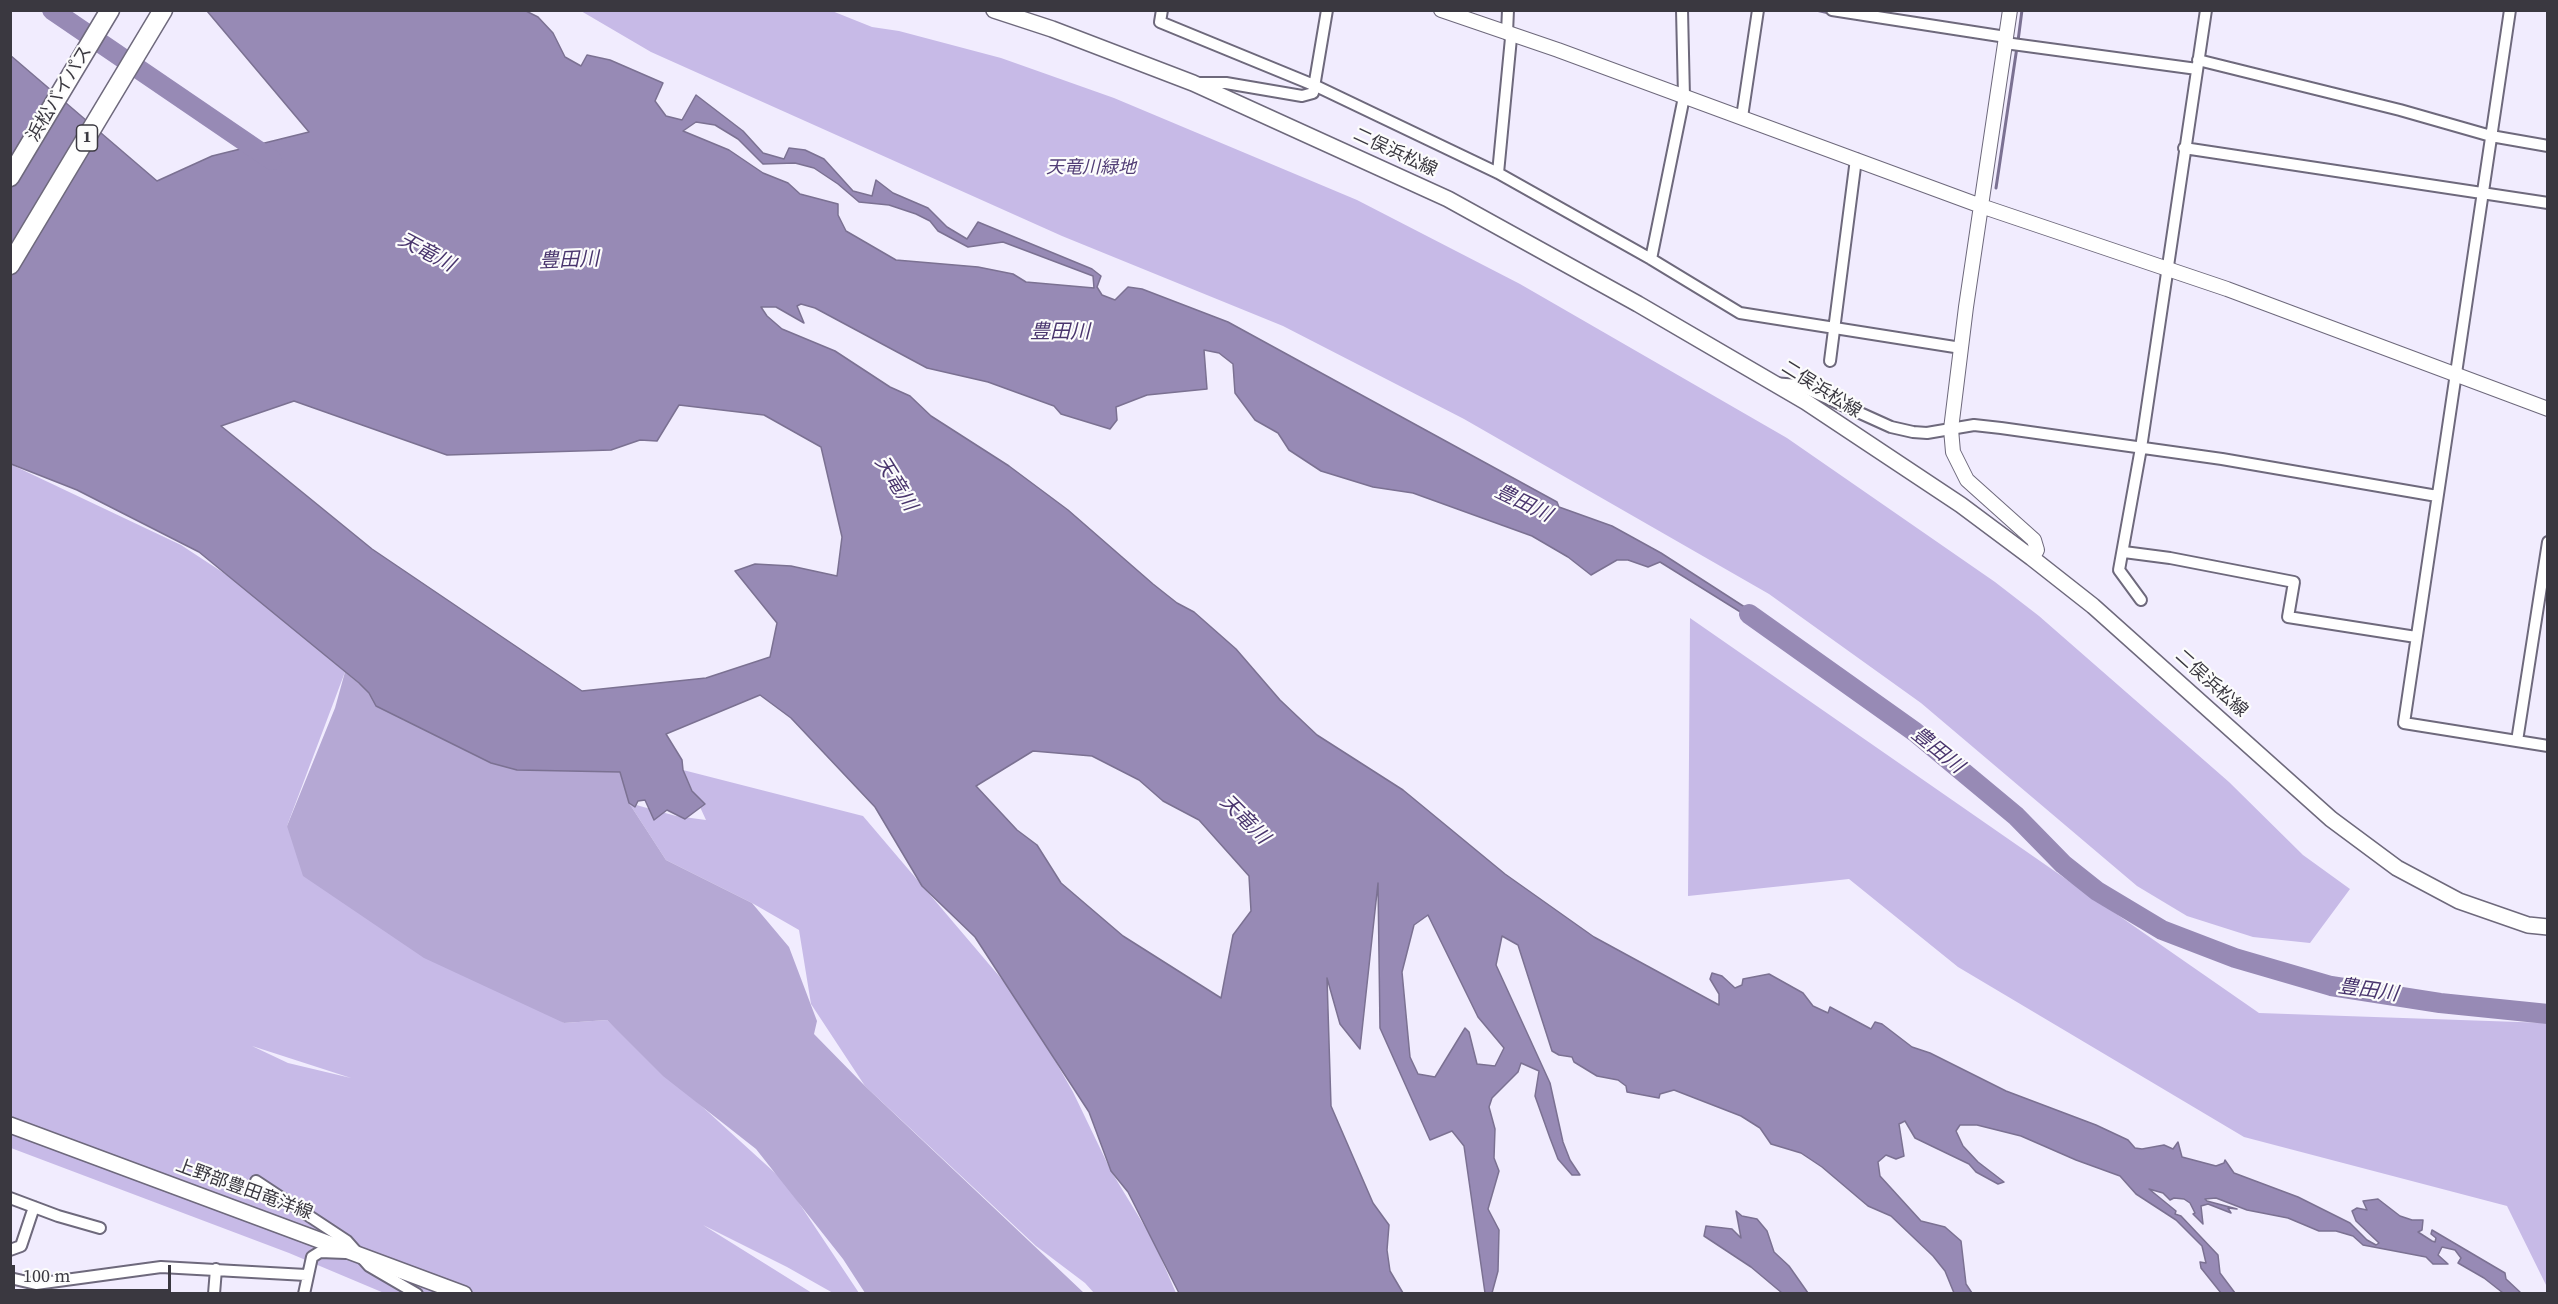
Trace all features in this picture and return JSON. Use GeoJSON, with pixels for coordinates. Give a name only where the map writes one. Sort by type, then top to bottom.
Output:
{"type":"FeatureCollection","features":[{"type":"Feature","properties":{"kind":"highway","name":"浜松バイパス"},"geometry":{"type":"LineString","coordinates":[[10,177],[110,10]]}},
{"type":"Feature","properties":{"kind":"highway","name":"1"},"geometry":{"type":"LineString","coordinates":[[10,265],[163,10]]}},
{"type":"Feature","properties":{"kind":"main road","name":"二俣浜松線"},"geometry":{"type":"LineString","coordinates":[[994,10],[1052,29],[1194,83],[1448,200],[1552,255],[1773,383],[1922,478],[2032,558],[2101,614],[2331,819],[2397,868],[2459,901],[2528,924],[2547,927]]}},
{"type":"Feature","properties":{"kind":"main road","name":"上野部豊田竜洋線"},"geometry":{"type":"LineString","coordinates":[[10,1125],[464,1293]]}},
{"type":"Feature","properties":{"kind":"street"},"geometry":{"type":"LineString","coordinates":[[1162,10],[1160,22],[1316,86],[1498,173],[1651,259],[1740,313],[1961,348]]}},
{"type":"Feature","properties":{"kind":"street"},"geometry":{"type":"LineString","coordinates":[[1194,83],[1226,83],[1302,96],[1313,93],[1327,10]]}},
{"type":"Feature","properties":{"kind":"street"},"geometry":{"type":"LineString","coordinates":[[1441,10],[1742,117],[1981,206],[2167,268],[2547,409]]}},
{"type":"Feature","properties":{"kind":"street"},"geometry":{"type":"LineString","coordinates":[[1498,173],[1511,38],[1507,33],[1508,10]]}},
{"type":"Feature","properties":{"kind":"street"},"geometry":{"type":"LineString","coordinates":[[1651,259],[1684,97],[1682,10]]}},
{"type":"Feature","properties":{"kind":"street"},"geometry":{"type":"LineString","coordinates":[[1742,117],[1758,10]]}},
{"type":"Feature","properties":{"kind":"street"},"geometry":{"type":"LineString","coordinates":[[1832,10],[2011,43],[2198,65],[2400,110],[2491,136],[2547,146]]}},
{"type":"Feature","properties":{"kind":"street"},"geometry":{"type":"LineString","coordinates":[[2010,10],[2011,43],[1981,206],[1951,429],[1953,452],[1967,480],[2034,540],[2037,550],[2032,558]]}},
{"type":"Feature","properties":{"kind":"street"},"geometry":{"type":"LineString","coordinates":[[2140,600],[2119,570],[2141,448],[2206,10]]}},
{"type":"Feature","properties":{"kind":"street"},"geometry":{"type":"LineString","coordinates":[[2510,10],[2404,723],[2547,746]]}},
{"type":"Feature","properties":{"kind":"street"},"geometry":{"type":"LineString","coordinates":[[2184,148],[2547,203]]}},
{"type":"Feature","properties":{"kind":"street"},"geometry":{"type":"LineString","coordinates":[[1830,362],[1856,159]]}},
{"type":"Feature","properties":{"kind":"street"},"geometry":{"type":"LineString","coordinates":[[1773,383],[1790,383],[1804,387],[1891,427],[1920,432],[1983,426],[2141,448],[2437,496]]}},
{"type":"Feature","properties":{"kind":"street"},"geometry":{"type":"LineString","coordinates":[[2517,741],[2547,542]]}},
{"type":"Feature","properties":{"kind":"street"},"geometry":{"type":"LineString","coordinates":[[2124,552],[2170,558],[2294,582],[2288,617],[2416,637]]}},
{"type":"Feature","properties":{"kind":"street"},"geometry":{"type":"LineString","coordinates":[[256,1181],[347,1241],[355,1253],[369,1266],[417,1293]]}},
{"type":"Feature","properties":{"kind":"street"},"geometry":{"type":"LineString","coordinates":[[10,1198],[34,1208],[100,1228]]}},
{"type":"Feature","properties":{"kind":"street"},"geometry":{"type":"LineString","coordinates":[[10,1250],[21,1246],[34,1208]]}},
{"type":"Feature","properties":{"kind":"street"},"geometry":{"type":"LineString","coordinates":[[304,1293],[306,1275],[312,1257],[320,1252],[355,1253]]}},
{"type":"Feature","properties":{"kind":"street"},"geometry":{"type":"LineString","coordinates":[[10,1278],[48,1288],[161,1267],[306,1275]]}},
{"type":"Feature","properties":{"kind":"street"},"geometry":{"type":"LineString","coordinates":[[214,1293],[216,1269]]}},
{"type":"Feature","properties":{"kind":"green space","name":"天竜川緑地"},"geometry":{"type":"Polygon","coordinates":[[[581,11],[832,11],[872,27],[899,31],[1001,58],[1114,98],[1357,200],[1520,284],[1787,438],[1995,582],[2039,616],[2229,782],[2303,855],[2350,889],[2310,943],[2253,937],[2187,916],[2137,886],[1921,703],[1769,594],[1464,419],[1283,326],[1062,236],[651,52],[581,11]]]}},
{"type":"Feature","properties":{"kind":"green space"},"geometry":{"type":"Polygon","coordinates":[[[10,464],[181,545],[239,583],[345,672],[287,826],[564,1023],[607,1020],[785,1182],[859,1293],[833,1293],[703,1225],[812,1293],[384,1293],[289,1253],[11,1148],[10,464]],[[252,1046],[288,1063],[351,1078],[252,1046]]]}},
{"type":"Feature","properties":{"kind":"green space"},"geometry":{"type":"Polygon","coordinates":[[[1690,618],[2259,1013],[2547,1023],[2547,1287],[2507,1206],[2244,1137],[1958,967],[1849,879],[1688,896],[1690,618]]]}},
{"type":"Feature","properties":{"kind":"green space"},"geometry":{"type":"Polygon","coordinates":[[[683,770],[863,816],[1022,1003],[1073,1092],[1111,1171],[1153,1240],[1176,1293],[1094,1293],[1085,1283],[1036,1246],[865,1086],[811,1004],[799,930],[752,903],[666,860],[629,803],[676,816],[706,820],[683,770]]]}},
{"type":"Feature","properties":{"kind":"shaded area"},"geometry":{"type":"Polygon","coordinates":[[[345,672],[403,720],[620,772],[629,803],[666,860],[752,903],[789,947],[817,1021],[814,1034],[865,1086],[1084,1293],[865,1293],[843,1259],[756,1149],[663,1076],[607,1020],[564,1023],[424,958],[303,876],[287,826],[335,708],[345,672]]]}},
{"type":"Feature","properties":{"kind":"water"},"geometry":{"type":"Polygon","coordinates":[[[207,11],[526,11],[538,17],[553,33],[565,57],[581,66],[587,55],[610,60],[663,83],[655,101],[666,116],[682,120],[696,95],[743,131],[763,153],[784,159],[789,148],[805,150],[824,159],[853,191],[872,196],[876,180],[893,193],[928,208],[947,227],[967,239],[978,222],[1092,269],[1101,276],[1097,287],[1102,295],[1115,300],[1128,287],[1142,289],[1228,322],[1557,502],[1559,507],[1612,526],[1661,553],[1771,624],[1771,631],[1660,562],[1648,567],[1628,560],[1617,560],[1591,575],[1568,557],[1532,536],[1413,493],[1373,487],[1321,471],[1289,450],[1278,433],[1255,420],[1235,393],[1233,364],[1219,353],[1204,350],[1207,389],[1147,395],[1116,407],[1117,420],[1110,429],[1061,414],[1054,406],[988,382],[927,368],[815,308],[801,304],[797,306],[804,323],[776,307],[761,307],[767,316],[782,329],[835,351],[890,387],[910,396],[931,416],[1009,466],[1068,510],[1153,584],[1177,603],[1194,612],[1236,649],[1280,700],[1317,735],[1403,790],[1505,874],[1594,937],[1719,1005],[1719,994],[1710,979],[1712,973],[1722,976],[1735,988],[1742,985],[1743,979],[1769,974],[1803,993],[1813,1006],[1828,1013],[1830,1007],[1871,1029],[1875,1022],[1882,1024],[1912,1047],[1930,1053],[2006,1091],[2096,1125],[2128,1140],[2135,1148],[2164,1145],[2173,1149],[2178,1142],[2182,1157],[2216,1166],[2224,1163],[2225,1160],[2234,1173],[2298,1197],[2350,1223],[2367,1240],[2376,1245],[2379,1243],[2356,1221],[2352,1211],[2357,1208],[2367,1210],[2363,1201],[2378,1199],[2400,1216],[2412,1220],[2423,1220],[2422,1230],[2418,1232],[2432,1241],[2435,1242],[2436,1238],[2431,1234],[2432,1230],[2505,1273],[2506,1279],[2521,1293],[2503,1293],[2484,1278],[2458,1263],[2461,1258],[2455,1250],[2442,1247],[2438,1255],[2448,1264],[2433,1264],[2426,1257],[2363,1245],[2353,1236],[2336,1231],[2319,1231],[2288,1218],[2247,1210],[2216,1198],[2205,1199],[2237,1209],[2228,1208],[2231,1213],[2208,1204],[2201,1206],[2203,1224],[2193,1214],[2195,1213],[2190,1203],[2184,1199],[2170,1200],[2163,1193],[2149,1189],[2176,1211],[2175,1214],[2181,1216],[2218,1255],[2220,1273],[2235,1293],[2221,1293],[2201,1268],[2200,1262],[2206,1263],[2202,1246],[2176,1220],[2136,1194],[2120,1176],[2021,1136],[1977,1125],[1960,1125],[1956,1131],[1963,1146],[1978,1162],[2004,1182],[1998,1184],[1976,1172],[1969,1164],[1915,1138],[1905,1121],[1899,1124],[1904,1156],[1896,1159],[1886,1155],[1878,1162],[1880,1176],[1921,1221],[1945,1227],[1961,1241],[1966,1284],[1972,1293],[1954,1293],[1945,1271],[1933,1256],[1891,1216],[1868,1206],[1822,1167],[1801,1153],[1771,1144],[1760,1128],[1741,1116],[1674,1090],[1660,1094],[1659,1098],[1627,1092],[1626,1086],[1618,1080],[1597,1076],[1574,1062],[1572,1057],[1559,1055],[1552,1051],[1518,945],[1502,936],[1496,965],[1550,1083],[1563,1142],[1570,1160],[1580,1175],[1572,1175],[1558,1159],[1535,1096],[1539,1071],[1521,1063],[1518,1072],[1492,1098],[1489,1107],[1495,1129],[1494,1158],[1499,1171],[1488,1209],[1499,1230],[1498,1271],[1492,1293],[1485,1293],[1464,1146],[1452,1131],[1430,1140],[1380,1028],[1378,883],[1360,1049],[1340,1024],[1327,978],[1331,1106],[1373,1203],[1389,1225],[1387,1250],[1390,1271],[1403,1293],[1179,1293],[1128,1192],[1111,1171],[1089,1112],[975,937],[922,886],[875,807],[791,718],[760,695],[666,734],[682,760],[683,770],[692,791],[705,804],[685,819],[667,810],[654,820],[645,800],[638,801],[635,807],[629,803],[620,772],[517,770],[491,763],[376,706],[369,693],[359,683],[199,552],[77,490],[11,464],[10,55],[157,181],[212,156],[309,132],[207,11]],[[696,122],[683,131],[729,150],[763,173],[788,183],[800,194],[838,204],[838,215],[846,231],[896,260],[978,267],[1013,274],[1026,282],[1094,288],[1093,276],[1003,242],[968,247],[938,231],[930,221],[916,214],[889,205],[859,202],[814,168],[795,163],[763,164],[738,139],[715,125],[696,122]],[[294,401],[221,426],[372,549],[582,691],[706,678],[770,657],[777,623],[735,571],[755,564],[791,566],[837,576],[842,537],[821,447],[764,415],[679,405],[657,441],[640,440],[611,450],[447,455],[294,401]],[[1033,751],[976,786],[1017,830],[1037,845],[1061,883],[1123,936],[1221,998],[1233,935],[1251,911],[1249,876],[1199,820],[1163,801],[1139,780],[1092,756],[1033,751]],[[1428,915],[1414,925],[1402,972],[1410,1057],[1418,1074],[1435,1077],[1465,1028],[1469,1032],[1477,1064],[1495,1066],[1504,1048],[1478,1017],[1428,915]]]}},
{"type":"Feature","properties":{"kind":"water"},"geometry":{"type":"Polygon","coordinates":[[[1736,1211],[1742,1216],[1757,1219],[1767,1231],[1774,1252],[1789,1266],[1808,1293],[1782,1293],[1751,1267],[1704,1236],[1706,1226],[1732,1229],[1741,1238],[1736,1211]]]}},
{"type":"Feature","properties":{"kind":"waterway","name":"天竜川"},"geometry":{"type":"LineString","coordinates":[[52,10],[272,160]]}},
{"type":"Feature","properties":{"kind":"waterway"},"geometry":{"type":"LineString","coordinates":[[1816,10],[1829,13]]}},
{"type":"Feature","properties":{"kind":"waterway"},"geometry":{"type":"LineString","coordinates":[[2018,41],[2022,10]]}},
{"type":"Feature","properties":{"kind":"waterway"},"geometry":{"type":"LineString","coordinates":[[1996,188],[2017,47]]}},
{"type":"Feature","properties":{"kind":"waterway","name":"豊田川"},"geometry":{"type":"LineString","coordinates":[[1749,614],[1915,732],[2016,816],[2063,864],[2097,891],[2162,930],[2235,958],[2331,986],[2440,1003],[2548,1014]]}}]}
